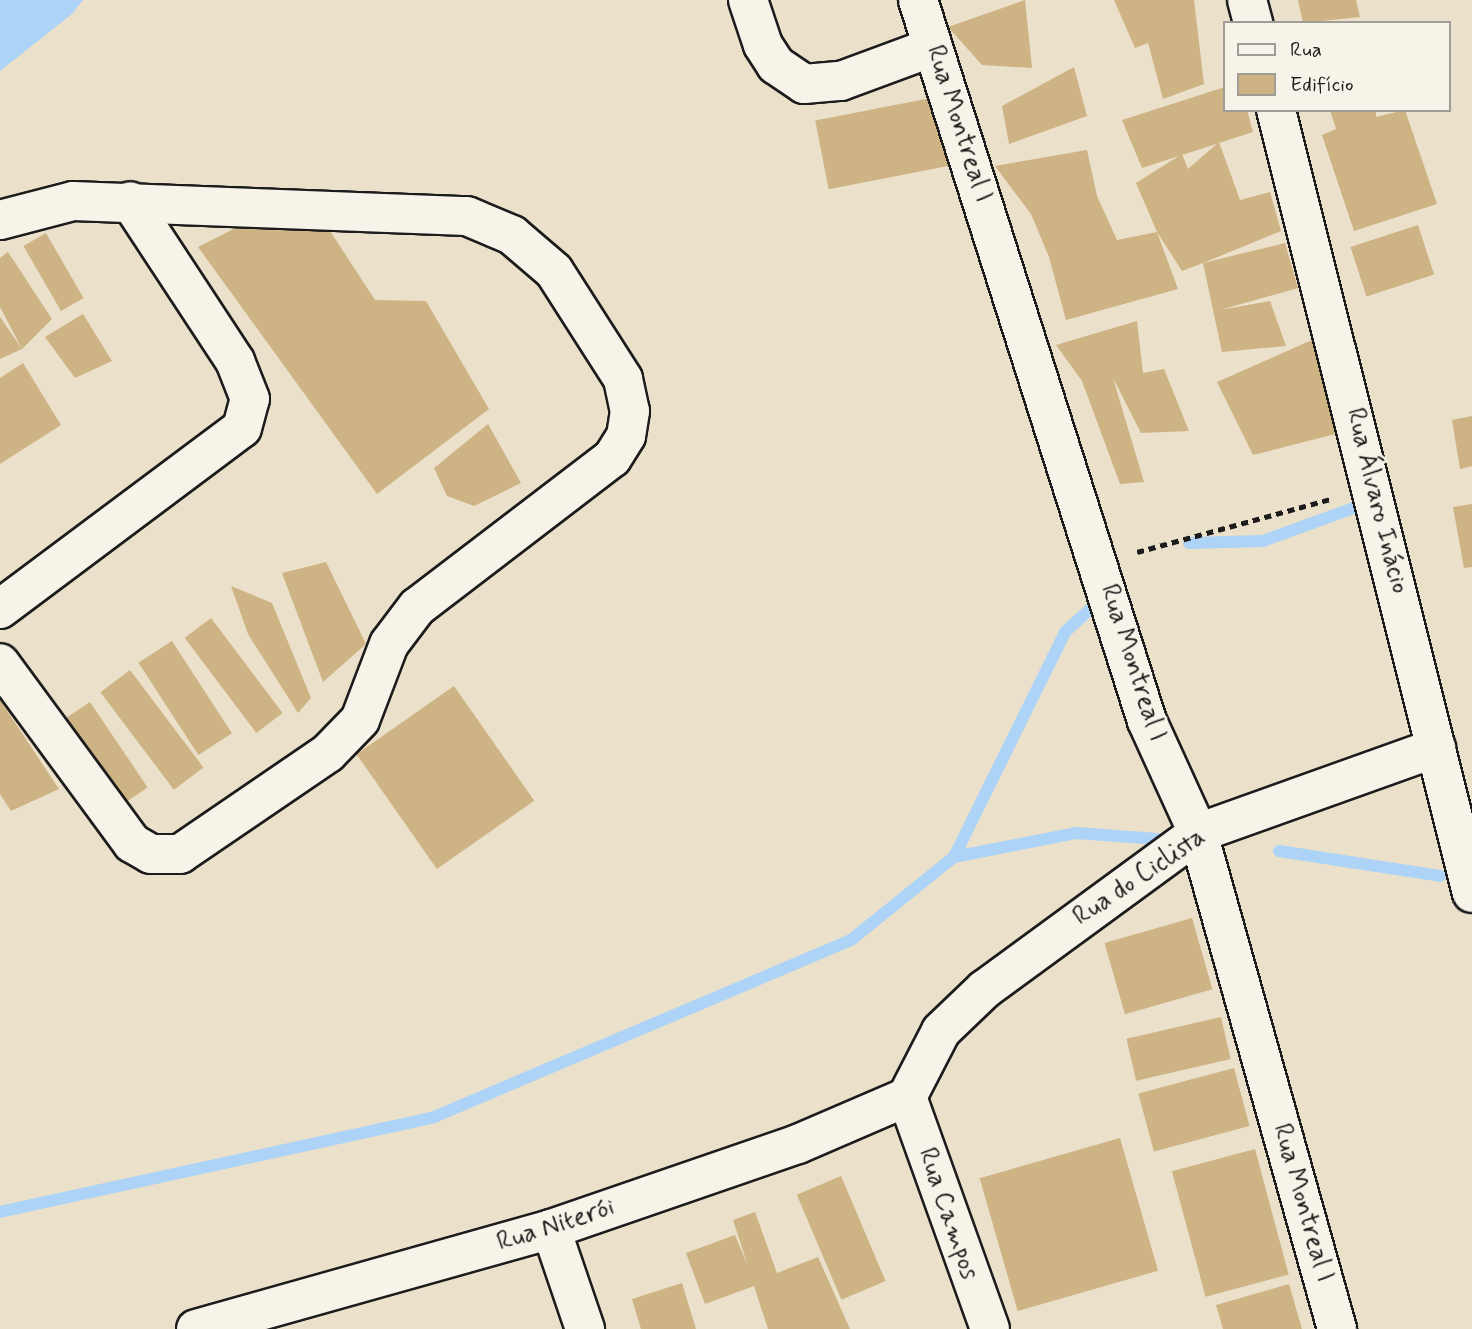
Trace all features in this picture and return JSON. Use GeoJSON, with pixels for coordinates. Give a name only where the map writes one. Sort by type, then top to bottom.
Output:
{"type":"FeatureCollection","features":[{"type":"Feature","properties":{"kind":"street"},"geometry":{"type":"LineString","coordinates":[[748,0],[763,45],[776,65],[804,84],[841,81],[933,47]]}},
{"type":"Feature","properties":{"kind":"street","name":"Rua Montreal I"},"geometry":{"type":"LineString","coordinates":[[918,0],[1099,562],[1147,721],[1198,833],[1338,1329]]}},
{"type":"Feature","properties":{"kind":"street"},"geometry":{"type":"LineString","coordinates":[[1247,0],[1252,21]]}},
{"type":"Feature","properties":{"kind":"street","name":"Rua Álvaro Inácio"},"geometry":{"type":"LineString","coordinates":[[1277,112],[1374,487],[1472,893]]}},
{"type":"Feature","properties":{"kind":"street"},"geometry":{"type":"LineString","coordinates":[[0,220],[73,201],[130,201],[467,216],[512,235],[554,271],[623,379],[630,411],[626,436],[612,458],[417,607],[389,644],[360,720],[328,753],[180,853],[151,854],[132,843],[0,663]]}},
{"type":"Feature","properties":{"kind":"street"},"geometry":{"type":"LineString","coordinates":[[0,608],[242,428],[250,399],[235,361],[130,201]]}},
{"type":"Feature","properties":{"kind":"street","name":"Rua do Ciclista"},"geometry":{"type":"LineString","coordinates":[[907,1097],[941,1031],[985,989],[1198,833],[1436,748]]}},
{"type":"Feature","properties":{"kind":"street","name":"Rua Niterói"},"geometry":{"type":"LineString","coordinates":[[196,1329],[551,1230],[798,1144],[907,1097]]}},
{"type":"Feature","properties":{"kind":"street","name":"Rua Campos"},"geometry":{"type":"LineString","coordinates":[[907,1097],[990,1329]]}},
{"type":"Feature","properties":{"kind":"street"},"geometry":{"type":"LineString","coordinates":[[551,1230],[585,1329]]}},
{"type":"Feature","properties":{"kind":"path"},"geometry":{"type":"LineString","coordinates":[[1099,562],[1374,487]]}},
{"type":"Feature","properties":{"kind":"water"},"geometry":{"type":"Polygon","coordinates":[[[0,0],[83,0],[72,14],[0,71],[0,0]]]}},
{"type":"Feature","properties":{"kind":"building"},"geometry":{"type":"Polygon","coordinates":[[[1025,0],[1032,68],[982,65],[948,27],[1025,0]]]}},
{"type":"Feature","properties":{"kind":"building"},"geometry":{"type":"Polygon","coordinates":[[[1114,0],[1194,0],[1204,84],[1163,99],[1148,43],[1135,48],[1114,0]]]}},
{"type":"Feature","properties":{"kind":"building"},"geometry":{"type":"Polygon","coordinates":[[[1298,0],[1356,0],[1360,17],[1322,21],[1303,21],[1298,0]]]}},
{"type":"Feature","properties":{"kind":"building"},"geometry":{"type":"Polygon","coordinates":[[[1074,67],[1087,116],[1009,144],[1002,106],[1074,67]]]}},
{"type":"Feature","properties":{"kind":"building"},"geometry":{"type":"Polygon","coordinates":[[[1224,87],[1224,112],[1248,112],[1253,132],[1142,168],[1122,120],[1224,87]]]}},
{"type":"Feature","properties":{"kind":"building"},"geometry":{"type":"Polygon","coordinates":[[[936,97],[949,166],[829,189],[815,120],[936,97]]]}},
{"type":"Feature","properties":{"kind":"building"},"geometry":{"type":"Polygon","coordinates":[[[1331,112],[1376,112],[1376,117],[1406,112],[1437,204],[1354,231],[1322,135],[1336,129],[1331,112]]]}},
{"type":"Feature","properties":{"kind":"building"},"geometry":{"type":"Polygon","coordinates":[[[1219,142],[1240,200],[1270,192],[1281,231],[1182,271],[1157,232],[1136,183],[1182,154],[1188,169],[1219,142]]]}},
{"type":"Feature","properties":{"kind":"building"},"geometry":{"type":"Polygon","coordinates":[[[1087,150],[1097,196],[1117,240],[1157,232],[1178,289],[1066,320],[1049,257],[1031,214],[995,166],[1087,150]]]}},
{"type":"Feature","properties":{"kind":"building"},"geometry":{"type":"Polygon","coordinates":[[[267,212],[319,214],[375,300],[426,301],[489,409],[377,494],[198,247],[267,212]]]}},
{"type":"Feature","properties":{"kind":"building"},"geometry":{"type":"Polygon","coordinates":[[[1418,225],[1434,274],[1367,296],[1350,247],[1418,225]]]}},
{"type":"Feature","properties":{"kind":"building"},"geometry":{"type":"Polygon","coordinates":[[[46,233],[84,298],[61,311],[23,246],[46,233]]]}},
{"type":"Feature","properties":{"kind":"building"},"geometry":{"type":"Polygon","coordinates":[[[1285,243],[1298,288],[1220,310],[1270,301],[1286,346],[1222,352],[1203,263],[1285,243]]]}},
{"type":"Feature","properties":{"kind":"building"},"geometry":{"type":"Polygon","coordinates":[[[8,252],[52,319],[22,349],[0,307],[0,258],[8,252]]]}},
{"type":"Feature","properties":{"kind":"building"},"geometry":{"type":"Polygon","coordinates":[[[83,314],[112,361],[75,378],[45,337],[83,314]]]}},
{"type":"Feature","properties":{"kind":"building"},"geometry":{"type":"Polygon","coordinates":[[[0,317],[22,349],[0,359],[0,317]]]}},
{"type":"Feature","properties":{"kind":"building"},"geometry":{"type":"Polygon","coordinates":[[[1137,321],[1143,373],[1164,369],[1189,431],[1141,433],[1113,378],[1144,482],[1120,484],[1082,381],[1056,345],[1137,321]]]}},
{"type":"Feature","properties":{"kind":"building"},"geometry":{"type":"Polygon","coordinates":[[[1312,340],[1339,433],[1253,455],[1217,382],[1312,340]]]}},
{"type":"Feature","properties":{"kind":"building"},"geometry":{"type":"Polygon","coordinates":[[[23,363],[61,425],[0,464],[0,378],[23,363]]]}},
{"type":"Feature","properties":{"kind":"building"},"geometry":{"type":"Polygon","coordinates":[[[1472,416],[1472,466],[1460,469],[1452,420],[1472,416]]]}},
{"type":"Feature","properties":{"kind":"building"},"geometry":{"type":"Polygon","coordinates":[[[488,424],[521,483],[474,506],[447,496],[434,468],[488,424]]]}},
{"type":"Feature","properties":{"kind":"building"},"geometry":{"type":"Polygon","coordinates":[[[1472,504],[1472,567],[1464,568],[1453,507],[1472,504]]]}},
{"type":"Feature","properties":{"kind":"building"},"geometry":{"type":"Polygon","coordinates":[[[326,562],[366,644],[323,682],[282,573],[326,562]]]}},
{"type":"Feature","properties":{"kind":"building"},"geometry":{"type":"Polygon","coordinates":[[[231,586],[272,603],[311,698],[298,713],[248,634],[231,586]]]}},
{"type":"Feature","properties":{"kind":"building"},"geometry":{"type":"Polygon","coordinates":[[[211,618],[283,713],[256,733],[185,638],[211,618]]]}},
{"type":"Feature","properties":{"kind":"building"},"geometry":{"type":"Polygon","coordinates":[[[172,641],[232,733],[198,755],[138,663],[172,641]]]}},
{"type":"Feature","properties":{"kind":"building"},"geometry":{"type":"Polygon","coordinates":[[[130,670],[203,767],[174,790],[100,692],[130,670]]]}},
{"type":"Feature","properties":{"kind":"building"},"geometry":{"type":"Polygon","coordinates":[[[454,686],[534,801],[437,869],[357,754],[454,686]]]}},
{"type":"Feature","properties":{"kind":"building"},"geometry":{"type":"Polygon","coordinates":[[[0,700],[59,789],[11,811],[0,794],[0,700]]]}},
{"type":"Feature","properties":{"kind":"building"},"geometry":{"type":"Polygon","coordinates":[[[90,702],[148,787],[122,805],[64,719],[90,702]]]}},
{"type":"Feature","properties":{"kind":"building"},"geometry":{"type":"Polygon","coordinates":[[[1192,918],[1212,989],[1125,1014],[1105,943],[1192,918]]]}},
{"type":"Feature","properties":{"kind":"building"},"geometry":{"type":"Polygon","coordinates":[[[1221,1017],[1231,1059],[1136,1081],[1126,1039],[1221,1017]]]}},
{"type":"Feature","properties":{"kind":"building"},"geometry":{"type":"Polygon","coordinates":[[[1234,1068],[1250,1126],[1154,1152],[1138,1094],[1234,1068]]]}},
{"type":"Feature","properties":{"kind":"building"},"geometry":{"type":"Polygon","coordinates":[[[1120,1138],[1158,1271],[1018,1311],[980,1178],[1120,1138]]]}},
{"type":"Feature","properties":{"kind":"building"},"geometry":{"type":"Polygon","coordinates":[[[1255,1149],[1289,1275],[1206,1297],[1172,1171],[1255,1149]]]}},
{"type":"Feature","properties":{"kind":"building"},"geometry":{"type":"Polygon","coordinates":[[[841,1176],[886,1281],[841,1300],[797,1195],[841,1176]]]}},
{"type":"Feature","properties":{"kind":"building"},"geometry":{"type":"Polygon","coordinates":[[[755,1212],[777,1273],[818,1257],[850,1329],[768,1329],[754,1286],[705,1304],[686,1253],[735,1235],[748,1266],[733,1220],[755,1212]]]}},
{"type":"Feature","properties":{"kind":"building"},"geometry":{"type":"Polygon","coordinates":[[[682,1283],[696,1329],[641,1329],[632,1299],[682,1283]]]}},
{"type":"Feature","properties":{"kind":"building"},"geometry":{"type":"Polygon","coordinates":[[[1289,1284],[1302,1329],[1223,1329],[1216,1305],[1289,1284]]]}},
{"type":"Feature","properties":{"kind":"waterway"},"geometry":{"type":"LineString","coordinates":[[1189,543],[1263,541],[1362,505]]}},
{"type":"Feature","properties":{"kind":"waterway"},"geometry":{"type":"LineString","coordinates":[[0,1212],[434,1117],[851,940],[954,857],[1065,632],[1098,602]]}},
{"type":"Feature","properties":{"kind":"waterway"},"geometry":{"type":"LineString","coordinates":[[954,857],[1076,833],[1158,839]]}},
{"type":"Feature","properties":{"kind":"waterway"},"geometry":{"type":"LineString","coordinates":[[1279,851],[1440,876]]}}]}
